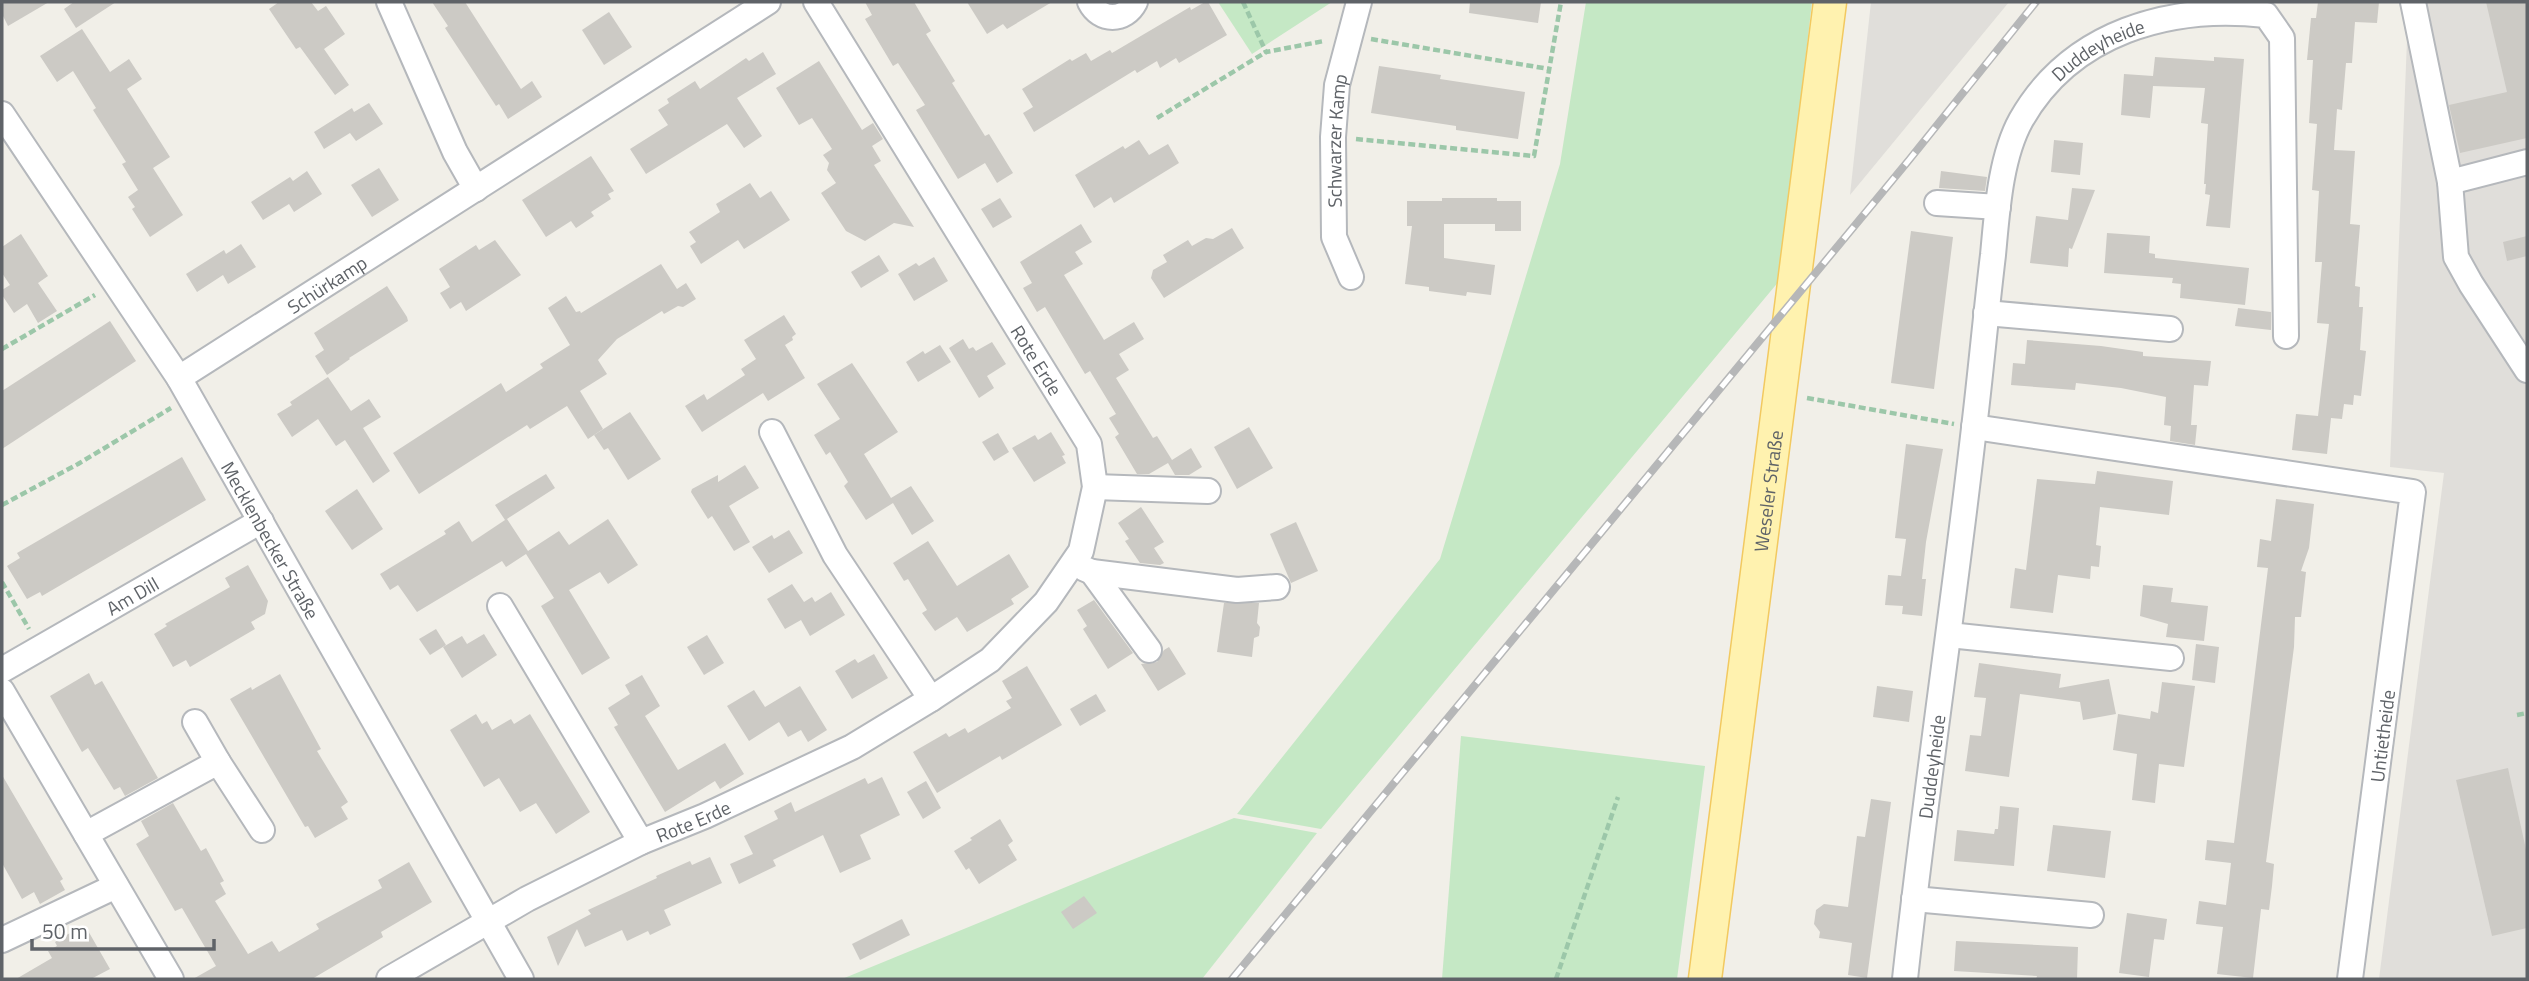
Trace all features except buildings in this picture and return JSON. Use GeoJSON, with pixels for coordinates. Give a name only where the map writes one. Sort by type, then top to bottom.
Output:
{"type":"FeatureCollection","features":[{"type":"Feature","properties":{"kind":"main road","name":"Weseler Straße"},"geometry":{"type":"LineString","coordinates":[[1705,979],[1830,2]]}},
{"type":"Feature","properties":{"kind":"street"},"geometry":{"type":"LineString","coordinates":[[389,2],[455,152],[475,189]]}},
{"type":"Feature","properties":{"kind":"street","name":"Schürkamp"},"geometry":{"type":"LineString","coordinates":[[179,378],[768,2]]}},
{"type":"Feature","properties":{"kind":"street","name":"Rote Erde"},"geometry":{"type":"LineString","coordinates":[[487,922],[641,842],[705,816],[852,747],[989,660],[1083,567],[1081,551],[1095,488],[1089,444],[816,2]]}},
{"type":"Feature","properties":{"kind":"street"},"geometry":{"type":"LineString","coordinates":[[1090,2],[1101,15],[1116,17],[1130,11],[1135,2]]}},
{"type":"Feature","properties":{"kind":"street","name":"Schwarzer Kamp"},"geometry":{"type":"LineString","coordinates":[[1351,277],[1334,237],[1334,137],[1337,85],[1359,2]]}},
{"type":"Feature","properties":{"kind":"street"},"geometry":{"type":"LineString","coordinates":[[2413,2],[2450,183],[2456,257],[2527,370]]}},
{"type":"Feature","properties":{"kind":"street","name":"Duddeyheide"},"geometry":{"type":"LineString","coordinates":[[1905,979],[1974,427],[2001,176],[2020,121],[2053,75],[2096,43],[2152,21],[2230,11],[2266,15],[2282,38],[2286,336]]}},
{"type":"Feature","properties":{"kind":"street","name":"Mecklenbecker Straße"},"geometry":{"type":"LineString","coordinates":[[2,114],[179,378],[521,979]]}},
{"type":"Feature","properties":{"kind":"street"},"geometry":{"type":"LineString","coordinates":[[2450,183],[2527,162]]}},
{"type":"Feature","properties":{"kind":"street"},"geometry":{"type":"LineString","coordinates":[[1937,203],[1998,207]]}},
{"type":"Feature","properties":{"kind":"street"},"geometry":{"type":"LineString","coordinates":[[1986,313],[2170,328]]}},
{"type":"Feature","properties":{"kind":"street","name":"Untietheide"},"geometry":{"type":"LineString","coordinates":[[1974,427],[2413,492],[2350,979]]}},
{"type":"Feature","properties":{"kind":"street"},"geometry":{"type":"LineString","coordinates":[[772,432],[835,555],[931,699]]}},
{"type":"Feature","properties":{"kind":"street"},"geometry":{"type":"LineString","coordinates":[[1095,488],[1208,491]]}},
{"type":"Feature","properties":{"kind":"street","name":"Am Dill"},"geometry":{"type":"LineString","coordinates":[[2,670],[261,521]]}},
{"type":"Feature","properties":{"kind":"street"},"geometry":{"type":"LineString","coordinates":[[1083,567],[1237,590],[1276,587]]}},
{"type":"Feature","properties":{"kind":"street"},"geometry":{"type":"LineString","coordinates":[[1083,567],[1149,650]]}},
{"type":"Feature","properties":{"kind":"street","name":"Rote Erde"},"geometry":{"type":"LineString","coordinates":[[500,606],[641,842]]}},
{"type":"Feature","properties":{"kind":"street"},"geometry":{"type":"LineString","coordinates":[[1949,635],[2171,658]]}},
{"type":"Feature","properties":{"kind":"street"},"geometry":{"type":"LineString","coordinates":[[2,691],[172,979]]}},
{"type":"Feature","properties":{"kind":"street"},"geometry":{"type":"LineString","coordinates":[[195,722],[262,830]]}},
{"type":"Feature","properties":{"kind":"street"},"geometry":{"type":"LineString","coordinates":[[86,834],[218,762]]}},
{"type":"Feature","properties":{"kind":"street"},"geometry":{"type":"LineString","coordinates":[[2,940],[116,886]]}},
{"type":"Feature","properties":{"kind":"street"},"geometry":{"type":"LineString","coordinates":[[1914,899],[2091,915]]}},
{"type":"Feature","properties":{"kind":"street"},"geometry":{"type":"LineString","coordinates":[[389,979],[487,922]]}},
{"type":"Feature","properties":{"kind":"path"},"geometry":{"type":"LineString","coordinates":[[1243,2],[1266,52]]}},
{"type":"Feature","properties":{"kind":"path"},"geometry":{"type":"LineString","coordinates":[[1334,137],[1534,156],[1561,2]]}},
{"type":"Feature","properties":{"kind":"path"},"geometry":{"type":"LineString","coordinates":[[1157,118],[1266,52],[1350,36],[1549,69]]}},
{"type":"Feature","properties":{"kind":"path"},"geometry":{"type":"LineString","coordinates":[[2,349],[116,284]]}},
{"type":"Feature","properties":{"kind":"path"},"geometry":{"type":"LineString","coordinates":[[1803,397],[1974,427]]}},
{"type":"Feature","properties":{"kind":"path"},"geometry":{"type":"LineString","coordinates":[[2,505],[167,410]]}},
{"type":"Feature","properties":{"kind":"path"},"geometry":{"type":"LineString","coordinates":[[2,582],[40,648]]}},
{"type":"Feature","properties":{"kind":"path"},"geometry":{"type":"LineString","coordinates":[[2517,715],[2527,713]]}},
{"type":"Feature","properties":{"kind":"path"},"geometry":{"type":"LineString","coordinates":[[1556,979],[1618,797]]}},
{"type":"Feature","properties":{"kind":"shaded area"},"geometry":{"type":"Polygon","coordinates":[[[1871,2],[2009,2],[1850,195],[1871,2]]]}},
{"type":"Feature","properties":{"kind":"shaded area"},"geometry":{"type":"Polygon","coordinates":[[[2399,2],[2527,2],[2527,979],[2379,979],[2444,473],[2390,467],[2407,40],[2399,2]]]}},
{"type":"Feature","properties":{"kind":"green space"},"geometry":{"type":"Polygon","coordinates":[[[1218,2],[1332,2],[1252,54],[1218,2]]]}},
{"type":"Feature","properties":{"kind":"green space"},"geometry":{"type":"Polygon","coordinates":[[[1586,2],[1812,2],[1780,280],[1321,829],[1237,814],[1440,559],[1560,164],[1586,2]]]}},
{"type":"Feature","properties":{"kind":"green space"},"geometry":{"type":"Polygon","coordinates":[[[1461,736],[1705,766],[1677,979],[1442,979],[1461,736]]]}},
{"type":"Feature","properties":{"kind":"green space"},"geometry":{"type":"Polygon","coordinates":[[[1234,818],[1317,833],[1202,979],[842,979],[1234,818]]]}},
{"type":"Feature","properties":{"kind":"railway"},"geometry":{"type":"LineString","coordinates":[[1232,979],[1909,160],[2036,2]]}}]}
